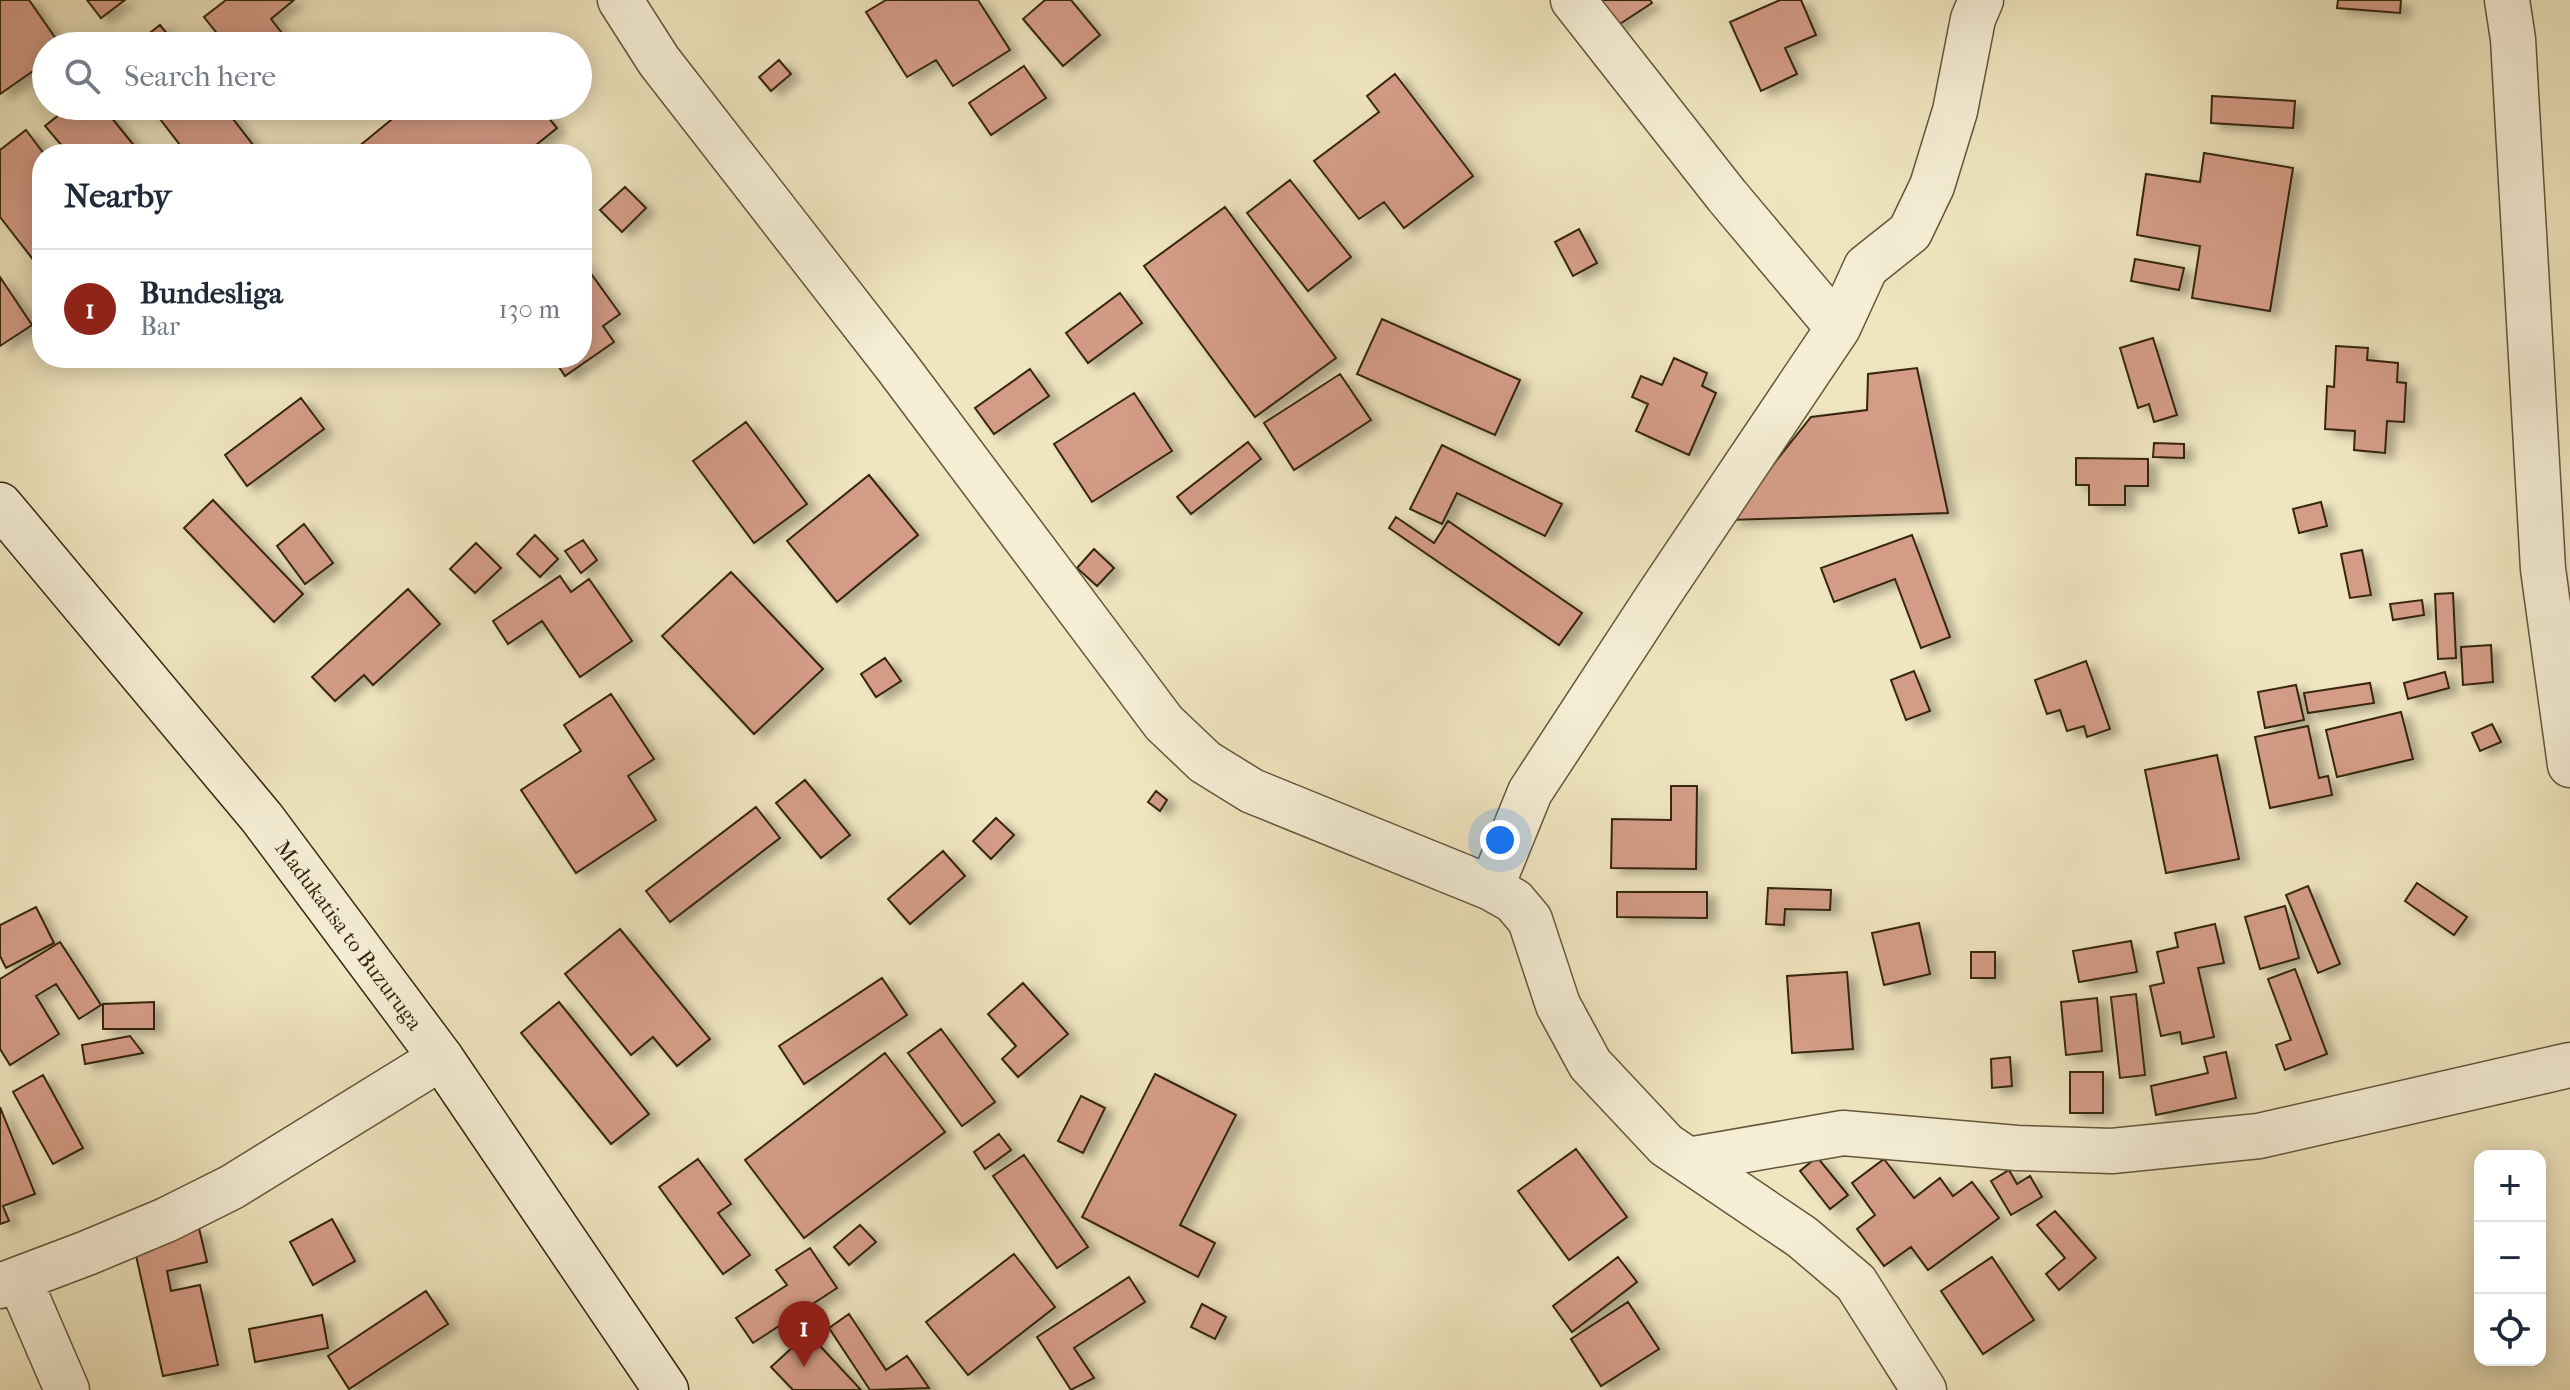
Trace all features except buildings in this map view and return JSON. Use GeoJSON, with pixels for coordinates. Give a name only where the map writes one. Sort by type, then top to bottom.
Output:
{"type":"FeatureCollection","features":[{"type":"Feature","properties":{"kind":"street"},"geometry":{"type":"LineString","coordinates":[[620,0],[659,61],[897,367],[1164,723],[1205,762],[1252,791],[1491,888],[1514,901],[1530,920],[1558,1005],[1590,1064],[1666,1145],[1802,1237],[1856,1283],[1924,1390]]}},
{"type":"Feature","properties":{"kind":"street"},"geometry":{"type":"LineString","coordinates":[[1573,0],[1727,196],[1838,328]]}},
{"type":"Feature","properties":{"kind":"street"},"geometry":{"type":"LineString","coordinates":[[1491,888],[1530,792],[1838,328],[1866,267],[1910,232],[1932,186],[1955,111],[1973,19],[1981,0]]}},
{"type":"Feature","properties":{"kind":"street"},"geometry":{"type":"LineString","coordinates":[[2507,0],[2513,39],[2543,569],[2570,765]]}},
{"type":"Feature","properties":{"kind":"street","name":"Madukatisa to Buzuruga"},"geometry":{"type":"LineString","coordinates":[[4,519],[262,818],[441,1058],[666,1390]]}},
{"type":"Feature","properties":{"kind":"street"},"geometry":{"type":"LineString","coordinates":[[67,1390],[10,1282],[166,1220],[232,1187],[441,1058]]}},
{"type":"Feature","properties":{"kind":"street"},"geometry":{"type":"LineString","coordinates":[[1688,1160],[1843,1133],[2017,1148],[2112,1151],[2259,1136],[2570,1065]]}},
{"type":"Feature","properties":{"kind":"place","name":"Bundesliga"},"geometry":{"type":"Point","coordinates":[804,1367]}}]}
